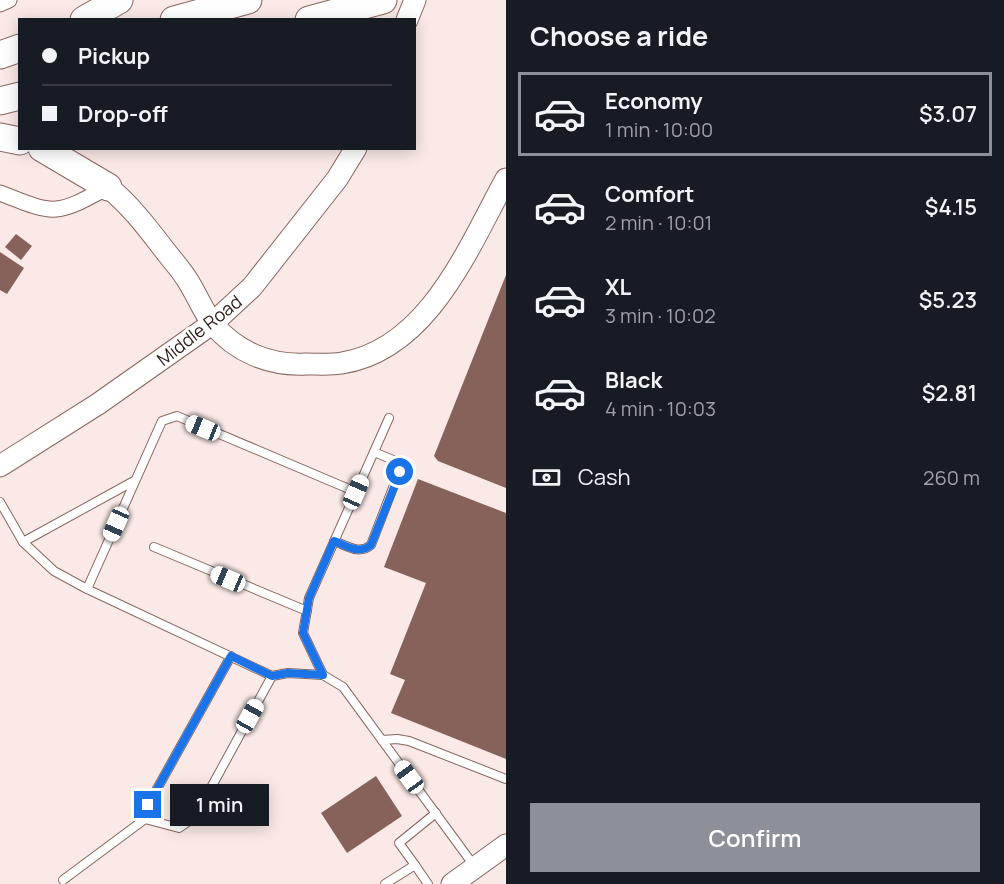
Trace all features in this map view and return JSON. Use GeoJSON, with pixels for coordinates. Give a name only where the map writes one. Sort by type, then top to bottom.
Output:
{"type":"FeatureCollection","features":[{"type":"Feature","properties":{"kind":"highway"},"geometry":{"type":"LineString","coordinates":[[88,18],[119,0]]}},
{"type":"Feature","properties":{"kind":"highway"},"geometry":{"type":"LineString","coordinates":[[181,18],[248,0]]}},
{"type":"Feature","properties":{"kind":"highway"},"geometry":{"type":"LineString","coordinates":[[316,18],[383,0]]}},
{"type":"Feature","properties":{"kind":"highway"},"geometry":{"type":"LineString","coordinates":[[0,55],[18,49]]}},
{"type":"Feature","properties":{"kind":"highway"},"geometry":{"type":"LineString","coordinates":[[0,65],[18,60]]}},
{"type":"Feature","properties":{"kind":"highway"},"geometry":{"type":"LineString","coordinates":[[0,101],[18,96]]}},
{"type":"Feature","properties":{"kind":"highway"},"geometry":{"type":"LineString","coordinates":[[0,137],[18,141]]}},
{"type":"Feature","properties":{"kind":"highway"},"geometry":{"type":"LineString","coordinates":[[45,150],[108,187]]}},
{"type":"Feature","properties":{"kind":"main road"},"geometry":{"type":"LineString","coordinates":[[408,18],[415,0]]}},
{"type":"Feature","properties":{"kind":"main road","name":"Middle Road"},"geometry":{"type":"LineString","coordinates":[[0,466],[98,404],[213,323],[252,287],[338,179],[355,150]]}},
{"type":"Feature","properties":{"kind":"main road"},"geometry":{"type":"LineString","coordinates":[[108,187],[138,216],[187,279],[213,323],[244,352],[266,360],[296,365],[342,363],[366,356],[401,338],[426,311],[454,274],[506,179]]}},
{"type":"Feature","properties":{"kind":"main road"},"geometry":{"type":"LineString","coordinates":[[452,884],[506,845]]}},
{"type":"Feature","properties":{"kind":"street"},"geometry":{"type":"LineString","coordinates":[[0,4],[9,0]]}},
{"type":"Feature","properties":{"kind":"street"},"geometry":{"type":"LineString","coordinates":[[0,193],[38,208],[60,210],[77,204],[108,187]]}},
{"type":"Feature","properties":{"kind":"lane"},"geometry":{"type":"LineString","coordinates":[[87,589],[162,421],[177,417],[356,492]]}},
{"type":"Feature","properties":{"kind":"lane"},"geometry":{"type":"LineString","coordinates":[[323,675],[303,633],[309,598],[389,418]]}},
{"type":"Feature","properties":{"kind":"lane"},"geometry":{"type":"LineString","coordinates":[[334,541],[358,551],[371,545],[401,467],[398,462],[374,452]]}},
{"type":"Feature","properties":{"kind":"lane"},"geometry":{"type":"LineString","coordinates":[[22,542],[135,480]]}},
{"type":"Feature","properties":{"kind":"lane"},"geometry":{"type":"LineString","coordinates":[[0,502],[22,542],[54,571],[87,589],[272,676],[288,673],[323,675],[343,687],[475,867]]}},
{"type":"Feature","properties":{"kind":"lane"},"geometry":{"type":"LineString","coordinates":[[154,548],[307,611]]}},
{"type":"Feature","properties":{"kind":"lane"},"geometry":{"type":"LineString","coordinates":[[63,880],[145,819],[148,805],[231,656]]}},
{"type":"Feature","properties":{"kind":"lane"},"geometry":{"type":"LineString","coordinates":[[145,819],[179,828],[195,817],[272,676]]}},
{"type":"Feature","properties":{"kind":"lane"},"geometry":{"type":"LineString","coordinates":[[382,740],[409,741],[506,779]]}},
{"type":"Feature","properties":{"kind":"lane"},"geometry":{"type":"LineString","coordinates":[[428,884],[399,843],[436,813]]}},
{"type":"Feature","properties":{"kind":"lane"},"geometry":{"type":"LineString","coordinates":[[385,884],[415,865]]}},
{"type":"Feature","properties":{"kind":"building"},"geometry":{"type":"Polygon","coordinates":[[[16,234],[32,246],[21,260],[5,247],[16,234]]]}},
{"type":"Feature","properties":{"kind":"building"},"geometry":{"type":"Polygon","coordinates":[[[0,252],[24,268],[7,294],[0,290],[0,252]]]}},
{"type":"Feature","properties":{"kind":"building"},"geometry":{"type":"Polygon","coordinates":[[[506,275],[506,488],[438,461],[434,456],[506,275]]]}},
{"type":"Feature","properties":{"kind":"building"},"geometry":{"type":"Polygon","coordinates":[[[418,479],[506,513],[506,759],[391,713],[405,680],[390,674],[426,583],[384,567],[418,479]]]}},
{"type":"Feature","properties":{"kind":"building"},"geometry":{"type":"Polygon","coordinates":[[[376,776],[402,816],[347,853],[321,813],[376,776]]]}},
{"type":"Feature","properties":{"kind":"route"},"geometry":{"type":"LineString","coordinates":[[148,805],[231,656],[272,676],[288,673],[323,675],[303,633],[309,598],[334,541],[358,551],[371,545],[400,472]]}}]}
